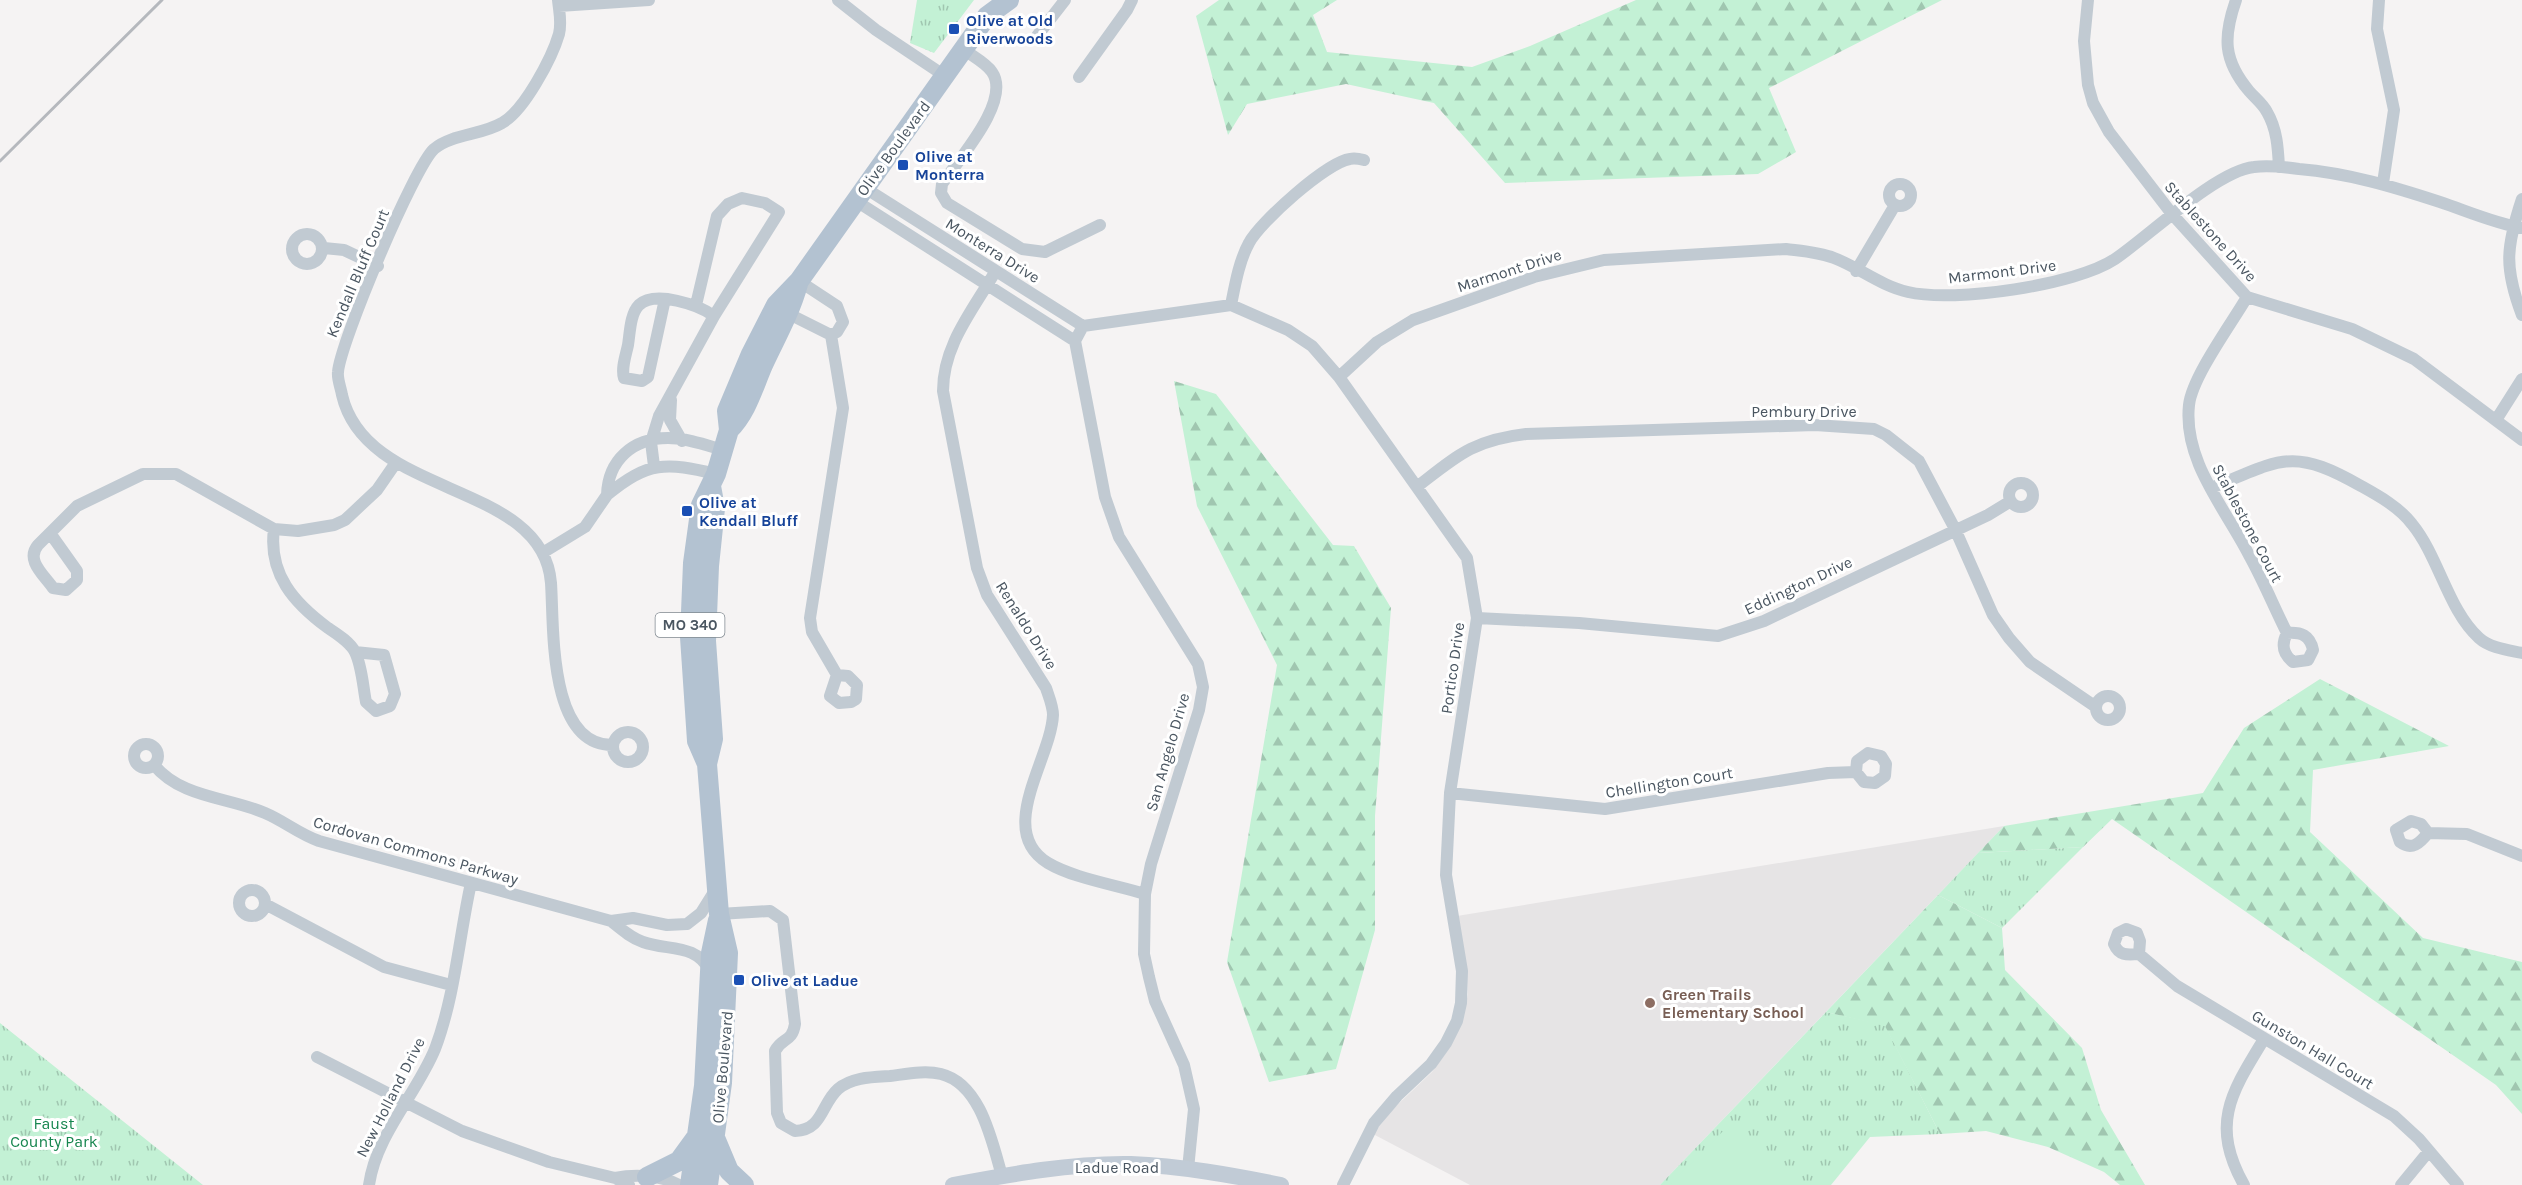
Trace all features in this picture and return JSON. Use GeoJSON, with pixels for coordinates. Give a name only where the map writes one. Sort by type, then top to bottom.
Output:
{"type":"FeatureCollection","features":[{"type":"Feature","properties":{"kind":"main road","name":"Olive Boulevard"},"geometry":{"type":"LineString","coordinates":[[690,1185],[707,1136],[725,1047],[729,953],[719,914],[707,764],[713,739],[706,641],[708,575],[715,508],[714,480],[729,430],[727,411],[751,354],[776,305],[799,281],[945,76],[989,8],[1009,0]]}},
{"type":"Feature","properties":{"kind":"main road","name":"Olive Boulevard"},"geometry":{"type":"LineString","coordinates":[[729,430],[742,416],[764,363],[789,314],[799,281]]}},
{"type":"Feature","properties":{"kind":"main road","name":"Olive Boulevard"},"geometry":{"type":"LineString","coordinates":[[708,1185],[711,953],[719,914]]}},
{"type":"Feature","properties":{"kind":"main road"},"geometry":{"type":"LineString","coordinates":[[647,1177],[680,1161],[707,1136],[729,1171],[744,1185]]}},
{"type":"Feature","properties":{"kind":"main road","name":"Ladue Road"},"geometry":{"type":"LineString","coordinates":[[953,1185],[1062,1167],[1108,1165],[1188,1169],[1281,1185]]}},
{"type":"Feature","properties":{"kind":"street"},"geometry":{"type":"LineString","coordinates":[[558,3],[649,0]]}},
{"type":"Feature","properties":{"kind":"street"},"geometry":{"type":"LineString","coordinates":[[838,0],[876,30],[945,76]]}},
{"type":"Feature","properties":{"kind":"street"},"geometry":{"type":"LineString","coordinates":[[1037,36],[1065,0]]}},
{"type":"Feature","properties":{"kind":"street"},"geometry":{"type":"LineString","coordinates":[[1079,77],[1127,10],[1131,0]]}},
{"type":"Feature","properties":{"kind":"street","name":"Stablestone Drive"},"geometry":{"type":"LineString","coordinates":[[2088,0],[2084,41],[2088,85],[2093,103],[2126,157],[2172,214],[2247,297],[2363,333],[2414,359],[2455,392],[2522,440]]}},
{"type":"Feature","properties":{"kind":"street"},"geometry":{"type":"LineString","coordinates":[[2236,0],[2227,25],[2229,61],[2247,89],[2266,110],[2278,144],[2279,167]]}},
{"type":"Feature","properties":{"kind":"street"},"geometry":{"type":"LineString","coordinates":[[2379,0],[2377,29],[2394,110],[2383,183]]}},
{"type":"Feature","properties":{"kind":"street","name":"Kendall Bluff Court"},"geometry":{"type":"LineString","coordinates":[[558,3],[559,33],[525,101],[501,124],[434,149],[414,181],[352,321],[338,374],[345,408],[355,429],[395,464],[423,475],[524,527],[544,552],[550,576],[559,688],[564,705],[578,727],[593,741],[612,746]]}},
{"type":"Feature","properties":{"kind":"street"},"geometry":{"type":"LineString","coordinates":[[963,50],[991,70],[998,90],[992,110],[942,184],[941,193],[947,203],[1022,249],[1045,252],[1100,225]]}},
{"type":"Feature","properties":{"kind":"street"},"geometry":{"type":"LineString","coordinates":[[1075,341],[1083,326],[1231,305],[1244,255],[1254,235],[1289,200],[1320,175],[1350,159],[1364,160]]}},
{"type":"Feature","properties":{"kind":"street","name":"Marmont Drive"},"geometry":{"type":"LineString","coordinates":[[1339,377],[1377,342],[1413,320],[1534,277],[1604,260],[1786,249],[1813,252],[1836,259],[1856,271],[1909,292],[1956,295],[2048,284],[2098,269],[2172,214],[2234,172],[2253,166],[2313,170],[2383,183],[2518,227]]}},
{"type":"Feature","properties":{"kind":"street","name":"Monterra Drive"},"geometry":{"type":"LineString","coordinates":[[860,194],[1083,326]]}},
{"type":"Feature","properties":{"kind":"street","name":"Monterra Drive"},"geometry":{"type":"LineString","coordinates":[[860,194],[987,285],[1075,341]]}},
{"type":"Feature","properties":{"kind":"street"},"geometry":{"type":"LineString","coordinates":[[654,466],[651,442],[659,416],[714,315],[779,212],[772,207],[742,198],[721,209],[717,216],[696,304]]}},
{"type":"Feature","properties":{"kind":"street"},"geometry":{"type":"LineString","coordinates":[[2522,199],[2518,227],[2507,257],[2508,271],[2522,315]]}},
{"type":"Feature","properties":{"kind":"street"},"geometry":{"type":"LineString","coordinates":[[1856,271],[1895,205]]}},
{"type":"Feature","properties":{"kind":"street"},"geometry":{"type":"LineString","coordinates":[[324,248],[344,250],[378,266]]}},
{"type":"Feature","properties":{"kind":"street","name":"Renaldo Drive"},"geometry":{"type":"LineString","coordinates":[[995,272],[947,354],[943,372],[943,391],[977,568],[987,595],[1043,682],[1051,703],[1050,726],[1025,816],[1027,837],[1038,856],[1049,864],[1144,894]]}},
{"type":"Feature","properties":{"kind":"street"},"geometry":{"type":"LineString","coordinates":[[799,281],[837,306],[842,312],[841,327],[831,335]]}},
{"type":"Feature","properties":{"kind":"street","name":"Stablestone Court"},"geometry":{"type":"LineString","coordinates":[[2247,297],[2196,384],[2189,404],[2190,426],[2199,465],[2249,555],[2287,633]]}},
{"type":"Feature","properties":{"kind":"street"},"geometry":{"type":"LineString","coordinates":[[665,299],[648,377],[642,381],[624,378],[633,316],[638,306],[645,301],[665,299],[696,304],[714,315]]}},
{"type":"Feature","properties":{"kind":"street","name":"Portico Drive"},"geometry":{"type":"LineString","coordinates":[[1231,305],[1288,330],[1312,346],[1339,377],[1467,558],[1477,618],[1450,793],[1446,875],[1462,971],[1461,1003],[1456,1021],[1431,1065],[1397,1096],[1374,1123],[1343,1185]]}},
{"type":"Feature","properties":{"kind":"street"},"geometry":{"type":"LineString","coordinates":[[789,314],[831,335]]}},
{"type":"Feature","properties":{"kind":"street"},"geometry":{"type":"LineString","coordinates":[[831,335],[843,408],[810,618],[812,632],[837,675]]}},
{"type":"Feature","properties":{"kind":"street","name":"San Angelo Drive"},"geometry":{"type":"LineString","coordinates":[[1075,341],[1105,497],[1116,529],[1198,664],[1203,687],[1202,699],[1151,864],[1144,894],[1144,954],[1149,977],[1155,1001],[1184,1065],[1194,1110],[1188,1169]]}},
{"type":"Feature","properties":{"kind":"street"},"geometry":{"type":"LineString","coordinates":[[2496,420],[2522,379]]}},
{"type":"Feature","properties":{"kind":"street"},"geometry":{"type":"LineString","coordinates":[[671,396],[670,420],[682,441]]}},
{"type":"Feature","properties":{"kind":"street","name":"Pembury Drive"},"geometry":{"type":"LineString","coordinates":[[1418,486],[1459,454],[1482,442],[1502,437],[1526,434],[1804,425],[1874,429],[1886,435],[1919,461],[1955,529],[1993,615],[2010,638],[2030,662],[2096,707]]}},
{"type":"Feature","properties":{"kind":"street"},"geometry":{"type":"LineString","coordinates":[[607,495],[608,477],[622,454],[651,442],[668,438],[723,450]]}},
{"type":"Feature","properties":{"kind":"street"},"geometry":{"type":"LineString","coordinates":[[2211,488],[2273,463],[2289,460],[2297,459],[2333,470],[2377,495],[2411,522],[2433,556],[2466,623],[2481,639],[2501,649],[2522,653]]}},
{"type":"Feature","properties":{"kind":"street"},"geometry":{"type":"LineString","coordinates":[[50,533],[76,571],[77,580],[66,590],[53,588],[33,559],[35,550],[50,533],[77,506],[137,476],[158,472],[176,474],[273,529],[319,528],[345,520],[377,490],[395,464]]}},
{"type":"Feature","properties":{"kind":"street"},"geometry":{"type":"LineString","coordinates":[[544,552],[585,527],[607,495],[628,477],[654,466],[685,467],[714,480]]}},
{"type":"Feature","properties":{"kind":"street","name":"Eddington Drive"},"geometry":{"type":"LineString","coordinates":[[1477,618],[1579,623],[1718,636],[1764,621],[2011,501]]}},
{"type":"Feature","properties":{"kind":"street"},"geometry":{"type":"LineString","coordinates":[[273,529],[274,564],[289,594],[306,612],[344,640],[355,652],[366,702],[376,711],[383,710],[393,700],[393,687],[384,656],[355,652]]}},
{"type":"Feature","properties":{"kind":"street","name":"Cordovan Commons Parkway"},"geometry":{"type":"LineString","coordinates":[[154,765],[163,776],[180,787],[268,814],[299,834],[611,921],[640,941],[694,953],[706,963],[711,972]]}},
{"type":"Feature","properties":{"kind":"street","name":"Chellington Court"},"geometry":{"type":"LineString","coordinates":[[1450,793],[1605,809],[1828,773],[1856,772]]}},
{"type":"Feature","properties":{"kind":"street"},"geometry":{"type":"LineString","coordinates":[[2428,834],[2467,834],[2522,856]]}},
{"type":"Feature","properties":{"kind":"street","name":"New Holland Drive"},"geometry":{"type":"LineString","coordinates":[[369,1185],[378,1153],[434,1049],[451,986],[471,883]]}},
{"type":"Feature","properties":{"kind":"street","name":"Cordovan Commons Parkway"},"geometry":{"type":"LineString","coordinates":[[611,921],[633,918],[667,925],[687,924],[701,913],[718,886]]}},
{"type":"Feature","properties":{"kind":"street"},"geometry":{"type":"LineString","coordinates":[[265,904],[384,967],[451,986]]}},
{"type":"Feature","properties":{"kind":"street"},"geometry":{"type":"LineString","coordinates":[[719,914],[770,911],[783,920],[795,1024],[793,1034],[788,1041],[778,1045],[775,1051],[777,1113],[781,1123],[795,1131],[810,1128],[823,1115],[838,1089],[855,1080],[940,1074],[960,1085],[975,1103],[1002,1176]]}},
{"type":"Feature","properties":{"kind":"street","name":"Gunston Hall Court"},"geometry":{"type":"LineString","coordinates":[[2139,954],[2177,986],[2394,1116],[2429,1151],[2458,1185]]}},
{"type":"Feature","properties":{"kind":"street"},"geometry":{"type":"LineString","coordinates":[[2244,1185],[2234,1167],[2226,1141],[2225,1119],[2234,1087],[2264,1039]]}},
{"type":"Feature","properties":{"kind":"street"},"geometry":{"type":"LineString","coordinates":[[317,1057],[462,1131],[590,1179],[633,1175],[679,1185]]}},
{"type":"Feature","properties":{"kind":"street"},"geometry":{"type":"LineString","coordinates":[[2402,1185],[2429,1151]]}},
{"type":"Feature","properties":{"kind":"street"},"geometry":{"type":"LineString","coordinates":[[615,1178],[629,1185]]}},
{"type":"Feature","properties":{"kind":"shaded area","name":"Green Trails Elementary School"},"geometry":{"type":"Polygon","coordinates":[[[2004,826],[1660,1185],[1470,1185],[1373,1134],[1393,1109],[1432,1072],[1445,1054],[1464,1013],[1468,994],[1467,971],[1457,916],[2004,826]]]}},
{"type":"Feature","properties":{"kind":"green space"},"geometry":{"type":"Polygon","coordinates":[[[917,0],[974,0],[934,53],[910,43],[917,0]]]}},
{"type":"Feature","properties":{"kind":"green space"},"geometry":{"type":"Polygon","coordinates":[[[1219,0],[1337,0],[1313,15],[1327,52],[1472,67],[1530,46],[1636,0],[1942,0],[1769,88],[1796,152],[1758,174],[1505,183],[1434,103],[1346,84],[1247,104],[1228,135],[1196,16],[1219,0]]]}},
{"type":"Feature","properties":{"kind":"green space"},"geometry":{"type":"Polygon","coordinates":[[[1174,381],[1216,394],[1333,545],[1354,546],[1391,608],[1375,816],[1375,930],[1336,1069],[1269,1082],[1227,962],[1277,665],[1197,506],[1174,381]]]}},
{"type":"Feature","properties":{"kind":"green space"},"geometry":{"type":"Polygon","coordinates":[[[2320,679],[2449,746],[2313,770],[2310,832],[2423,938],[2522,962],[2522,1114],[2496,1085],[2112,819],[2083,847],[1978,853],[2004,826],[2203,793],[2244,728],[2320,679]]]}},
{"type":"Feature","properties":{"kind":"green space"},"geometry":{"type":"Polygon","coordinates":[[[2083,847],[2002,928],[1938,895],[1978,853],[2083,847]]]}},
{"type":"Feature","properties":{"kind":"green space"},"geometry":{"type":"Polygon","coordinates":[[[1938,895],[2002,928],[2005,970],[2082,1048],[2101,1110],[2145,1185],[2120,1185],[2104,1172],[2048,1147],[1986,1131],[1940,1134],[1885,1026],[1826,1012],[1938,895]]]}},
{"type":"Feature","properties":{"kind":"green space"},"geometry":{"type":"Polygon","coordinates":[[[1826,1012],[1885,1025],[1940,1134],[1870,1137],[1831,1185],[1660,1185],[1826,1012]]]}},
{"type":"Feature","properties":{"kind":"green space","name":"Faust County Park"},"geometry":{"type":"Polygon","coordinates":[[[0,1023],[203,1185],[0,1185],[0,1023]]]}},
{"type":"Feature","properties":{"kind":"green space"},"geometry":{"type":"Polygon","coordinates":[[[1729,1125],[1782,1178],[1775,1185],[1670,1185],[1729,1125]]]}},
{"type":"Feature","properties":{"kind":"railway"},"geometry":{"type":"LineString","coordinates":[[0,161],[162,0]]}},
{"type":"Feature","properties":{"kind":"place","name":"Olive at Old Riverwoods"},"geometry":{"type":"Point","coordinates":[954,29]}},
{"type":"Feature","properties":{"kind":"place","name":"Olive at Monterra"},"geometry":{"type":"Point","coordinates":[903,165]}},
{"type":"Feature","properties":{"kind":"place","name":"Olive at Kendall Bluff"},"geometry":{"type":"Point","coordinates":[687,511]}},
{"type":"Feature","properties":{"kind":"place","name":"Olive at Ladue"},"geometry":{"type":"Point","coordinates":[739,980]}},
{"type":"Feature","properties":{"kind":"place","name":"Green Trails Elementary School"},"geometry":{"type":"Point","coordinates":[1650,1003]}}]}
